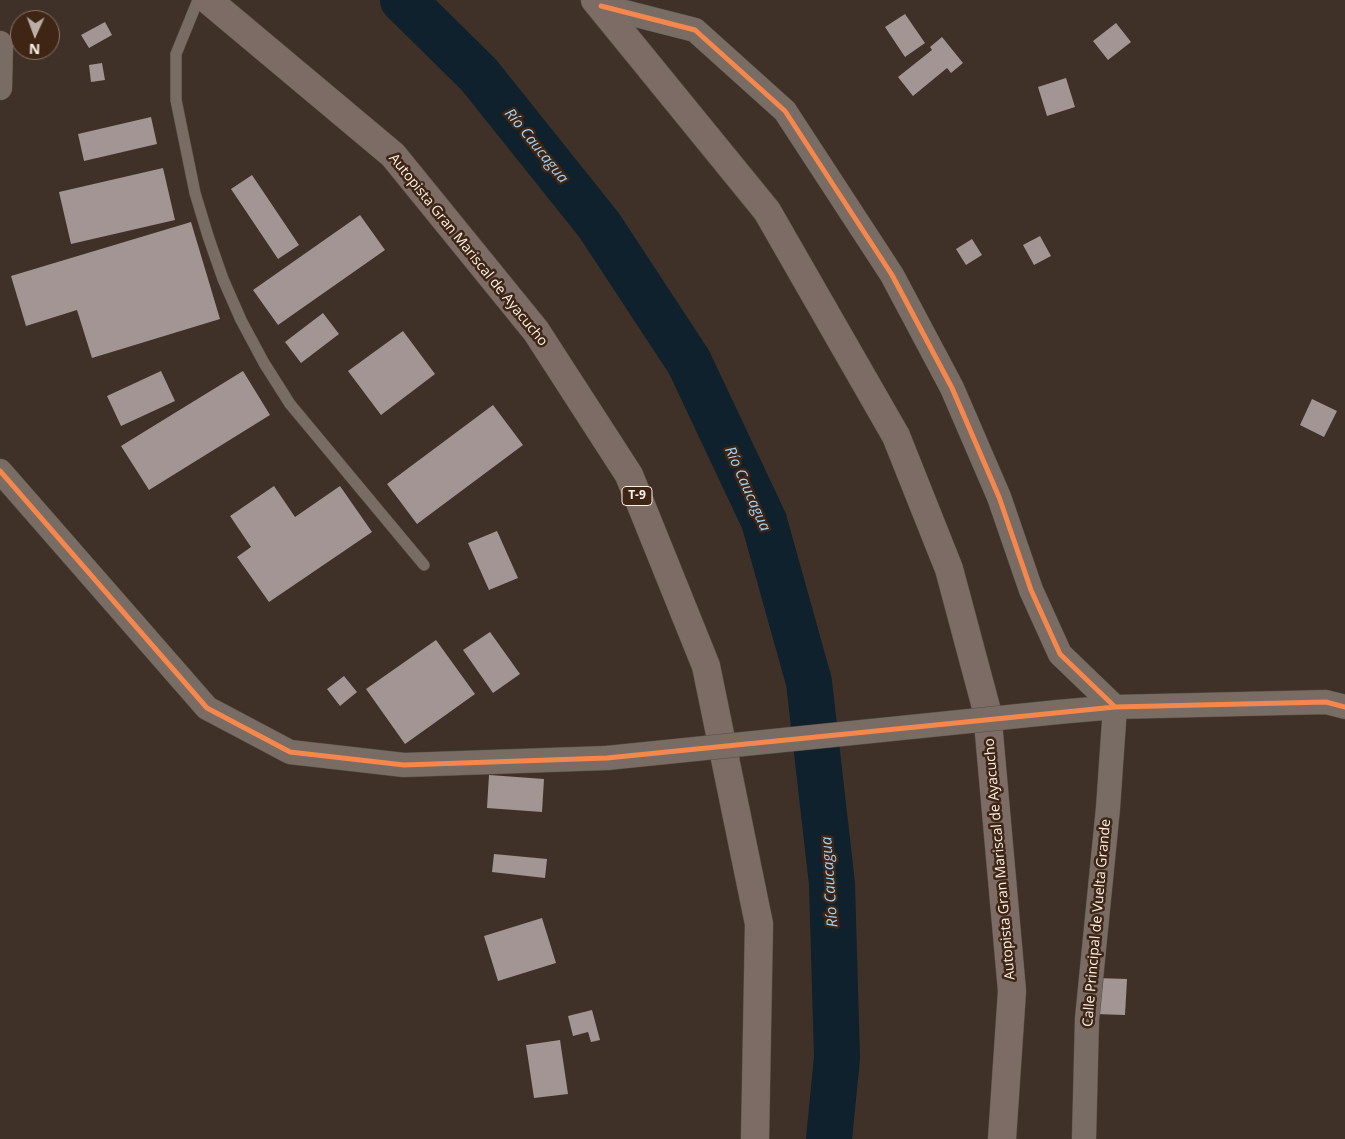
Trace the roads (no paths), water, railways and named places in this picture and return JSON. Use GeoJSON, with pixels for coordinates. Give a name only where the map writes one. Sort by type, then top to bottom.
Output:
{"type":"FeatureCollection","features":[{"type":"Feature","properties":{"kind":"highway","name":"Autopista Gran Mariscal de Ayacucho"},"geometry":{"type":"LineString","coordinates":[[208,0],[392,155],[536,331],[629,475],[706,666],[759,924],[754,1139]]}},
{"type":"Feature","properties":{"kind":"highway","name":"Autopista Gran Mariscal de Ayacucho"},"geometry":{"type":"LineString","coordinates":[[598,3],[767,211],[896,436],[948,569],[987,711],[1012,991],[1002,1139]]}},
{"type":"Feature","properties":{"kind":"street"},"geometry":{"type":"LineString","coordinates":[[598,3],[695,30],[785,111],[892,275],[952,388],[999,497],[1031,590],[1060,654],[1115,707]]}},
{"type":"Feature","properties":{"kind":"street"},"geometry":{"type":"LineString","coordinates":[[0,43],[2,46],[0,88]]}},
{"type":"Feature","properties":{"kind":"street"},"geometry":{"type":"LineString","coordinates":[[0,471],[207,708],[290,752],[404,765],[607,758],[1115,707],[1326,702],[1345,707]]}},
{"type":"Feature","properties":{"kind":"street","name":"Calle Principal de Vuelta Grande"},"geometry":{"type":"LineString","coordinates":[[1084,1139],[1087,1019],[1108,808],[1115,707]]}},
{"type":"Feature","properties":{"kind":"lane"},"geometry":{"type":"LineString","coordinates":[[198,0],[176,54],[176,100],[196,193],[223,279],[241,320],[264,363],[290,404],[424,565]]}},
{"type":"Feature","properties":{"kind":"waterway","name":"Río Caucagua"},"geometry":{"type":"LineString","coordinates":[[403,0],[479,75],[599,225],[689,362],[764,521],[809,682],[832,884],[837,1058],[829,1139]]}}]}
